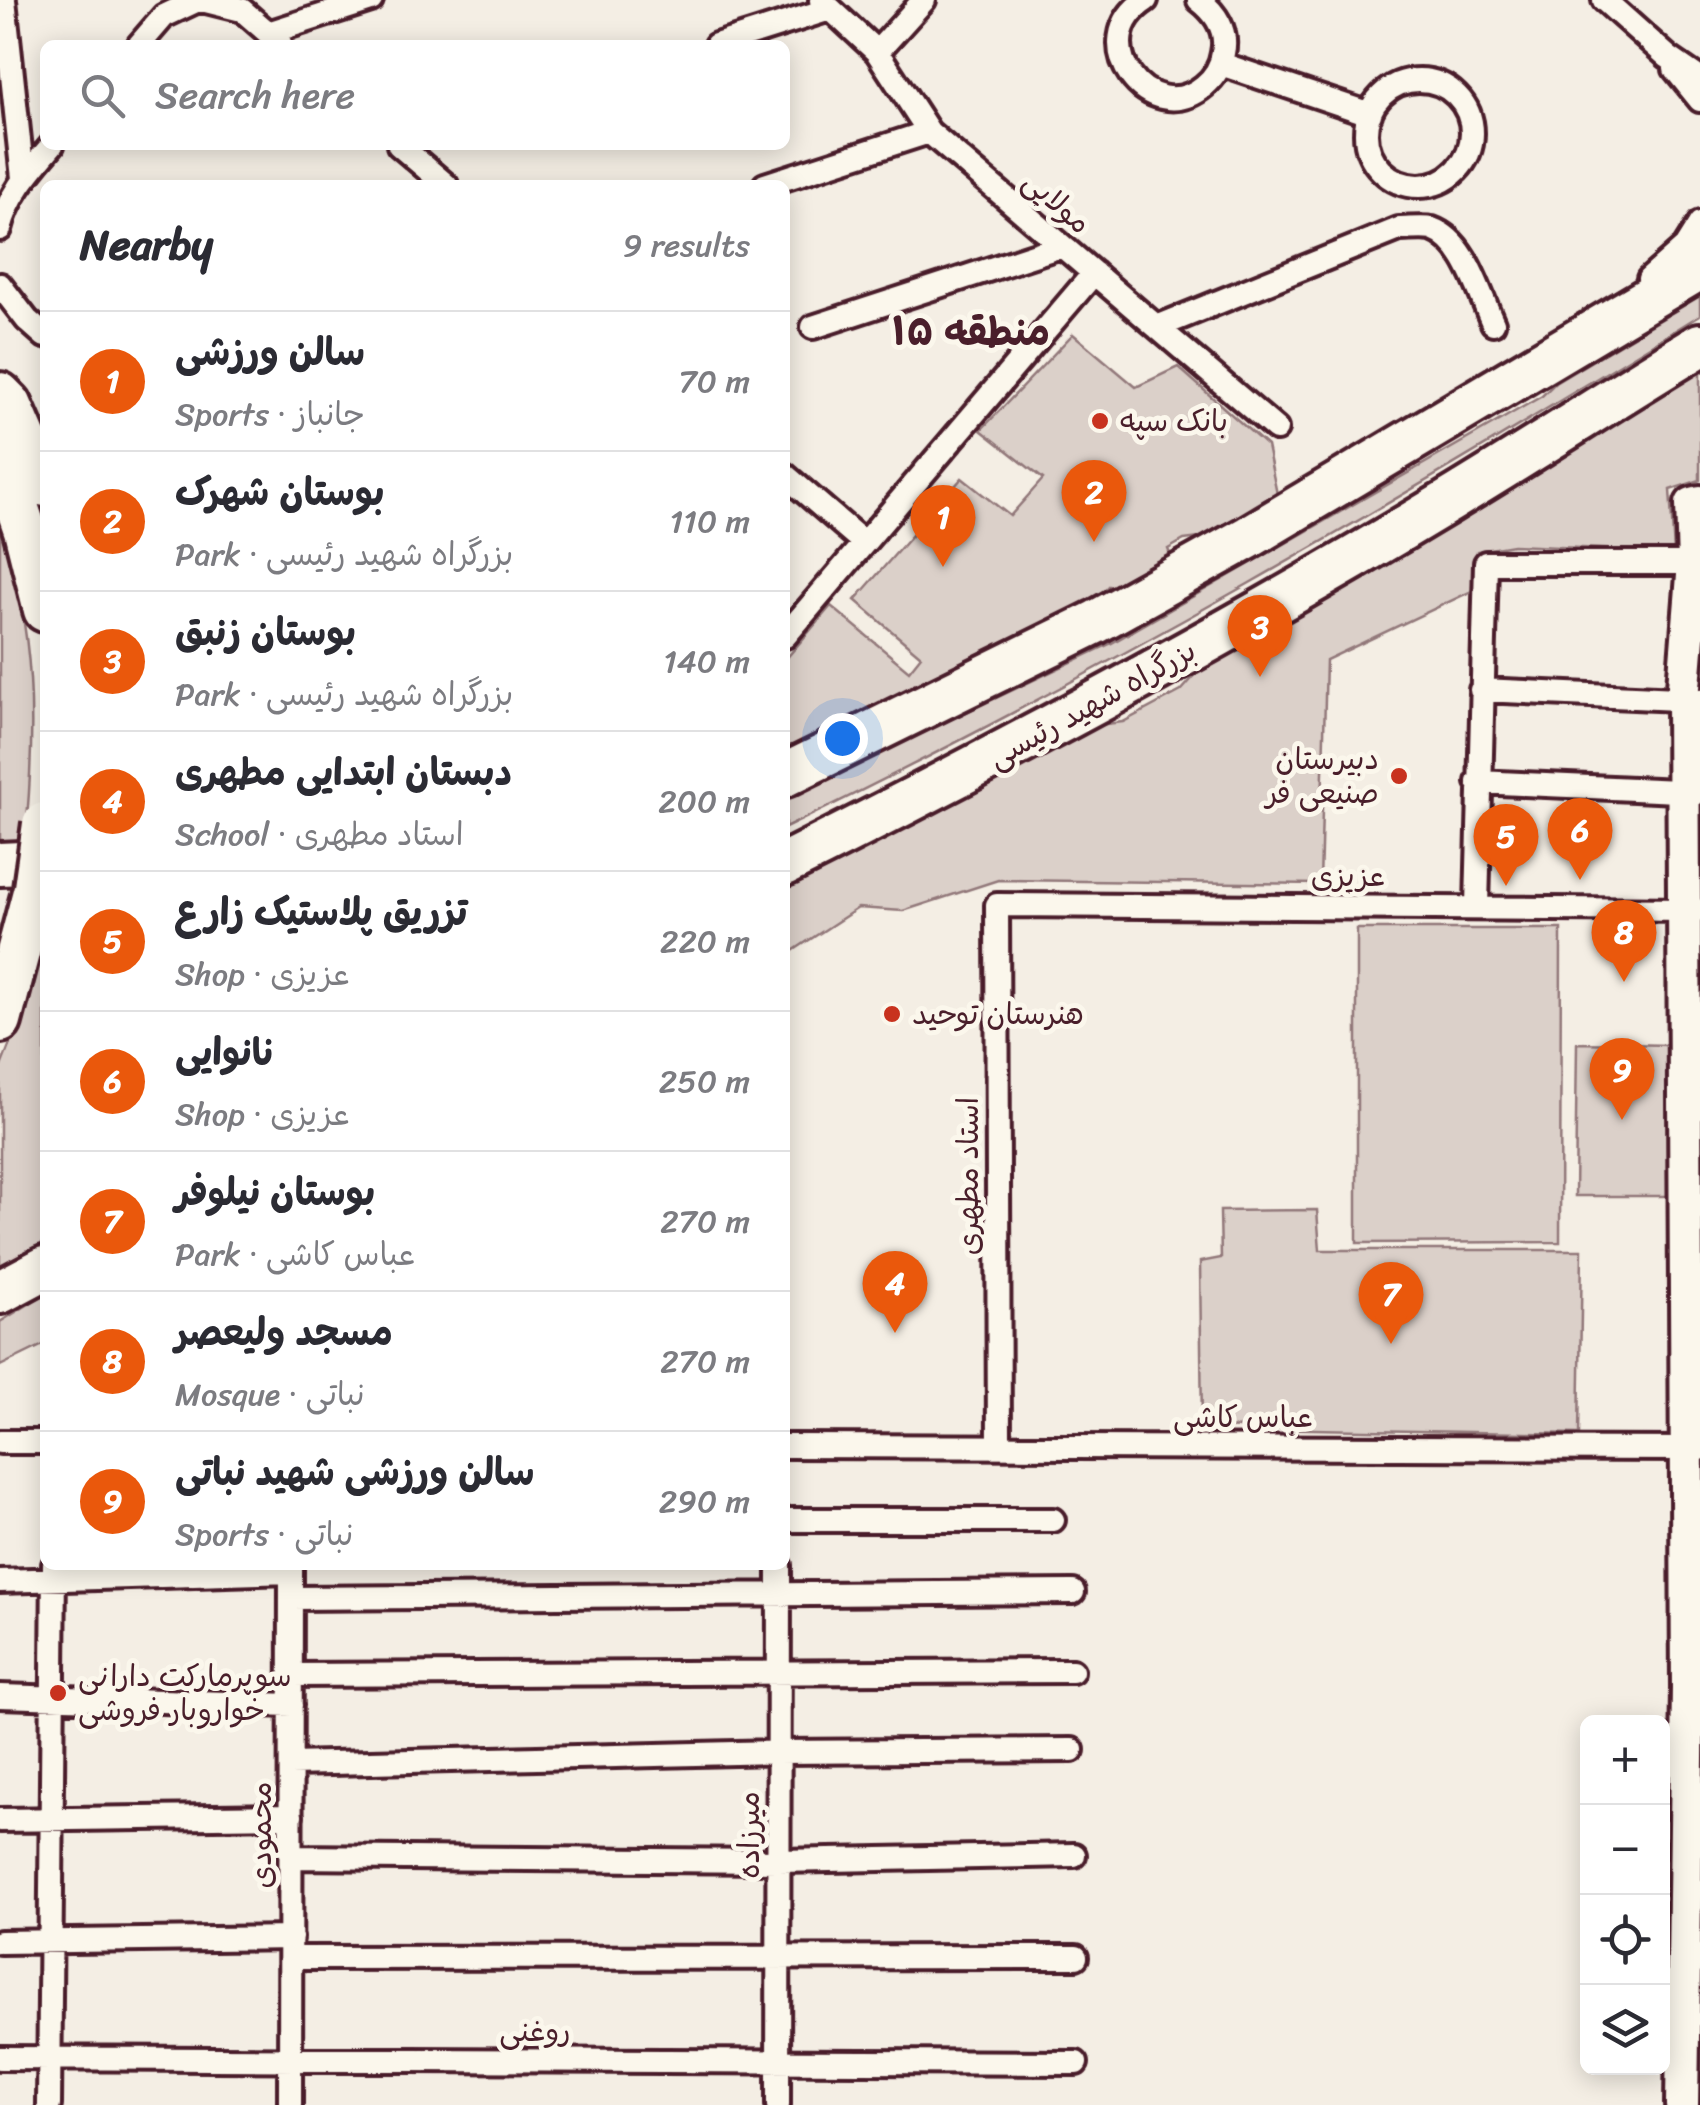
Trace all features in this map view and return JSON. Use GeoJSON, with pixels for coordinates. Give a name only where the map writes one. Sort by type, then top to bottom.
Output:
{"type":"FeatureCollection","features":[{"type":"Feature","properties":{"kind":"highway"},"geometry":{"type":"LineString","coordinates":[[790,773],[1096,622],[1249,537],[1700,268]]}},
{"type":"Feature","properties":{"kind":"highway","name":"بزرگراه شهید رئیسی"},"geometry":{"type":"LineString","coordinates":[[790,862],[998,758],[1449,501],[1700,346]]}},
{"type":"Feature","properties":{"kind":"highway"},"geometry":{"type":"LineString","coordinates":[[0,394],[10,404],[40,473]]}},
{"type":"Feature","properties":{"kind":"highway"},"geometry":{"type":"LineString","coordinates":[[0,456],[40,590]]}},
{"type":"Feature","properties":{"kind":"highway"},"geometry":{"type":"LineString","coordinates":[[0,864],[40,875],[0,1021]]}},
{"type":"Feature","properties":{"kind":"highway"},"geometry":{"type":"LineString","coordinates":[[0,1292],[40,1271]]}},
{"type":"Feature","properties":{"kind":"main road"},"geometry":{"type":"LineString","coordinates":[[1682,2105],[1692,2000],[1692,699],[1696,503]]}},
{"type":"Feature","properties":{"kind":"street"},"geometry":{"type":"LineString","coordinates":[[4,0],[23,178]]}},
{"type":"Feature","properties":{"kind":"street"},"geometry":{"type":"LineString","coordinates":[[143,40],[164,16],[200,0],[242,10],[275,39],[371,0]]}},
{"type":"Feature","properties":{"kind":"street"},"geometry":{"type":"LineString","coordinates":[[877,52],[924,0]]}},
{"type":"Feature","properties":{"kind":"street"},"geometry":{"type":"LineString","coordinates":[[1146,0],[1126,19],[1120,35],[1120,52],[1135,82],[1164,98],[1182,97],[1199,90],[1222,64],[1222,28],[1214,13],[1199,0]]}},
{"type":"Feature","properties":{"kind":"street"},"geometry":{"type":"LineString","coordinates":[[1604,0],[1668,57],[1700,78]]}},
{"type":"Feature","properties":{"kind":"street"},"geometry":{"type":"LineString","coordinates":[[729,40],[826,4]]}},
{"type":"Feature","properties":{"kind":"street","name":"مولايی"},"geometry":{"type":"LineString","coordinates":[[826,4],[877,52],[929,132],[1276,429]]}},
{"type":"Feature","properties":{"kind":"street"},"geometry":{"type":"LineString","coordinates":[[1668,57],[1682,82],[1700,100]]}},
{"type":"Feature","properties":{"kind":"street"},"geometry":{"type":"LineString","coordinates":[[1222,64],[1370,114]]}},
{"type":"Feature","properties":{"kind":"street"},"geometry":{"type":"LineString","coordinates":[[1427,80],[1456,95],[1467,109],[1472,142],[1456,172],[1425,186],[1407,185],[1390,178],[1377,166],[1366,132],[1370,114],[1379,98],[1393,87],[1427,80]]}},
{"type":"Feature","properties":{"kind":"street"},"geometry":{"type":"LineString","coordinates":[[780,180],[929,132]]}},
{"type":"Feature","properties":{"kind":"street"},"geometry":{"type":"LineString","coordinates":[[0,229],[4,212],[23,178],[48,150]]}},
{"type":"Feature","properties":{"kind":"street"},"geometry":{"type":"LineString","coordinates":[[405,150],[433,180]]}},
{"type":"Feature","properties":{"kind":"street"},"geometry":{"type":"LineString","coordinates":[[1539,366],[1668,264],[1700,223]]}},
{"type":"Feature","properties":{"kind":"street"},"geometry":{"type":"LineString","coordinates":[[1156,327],[1399,230],[1430,229],[1450,241],[1462,255],[1493,322]]}},
{"type":"Feature","properties":{"kind":"street"},"geometry":{"type":"LineString","coordinates":[[813,327],[1062,246]]}},
{"type":"Feature","properties":{"kind":"street"},"geometry":{"type":"LineString","coordinates":[[790,630],[1094,273]]}},
{"type":"Feature","properties":{"kind":"street"},"geometry":{"type":"LineString","coordinates":[[0,285],[40,332]]}},
{"type":"Feature","properties":{"kind":"street"},"geometry":{"type":"LineString","coordinates":[[790,479],[864,543]]}},
{"type":"Feature","properties":{"kind":"street"},"geometry":{"type":"LineString","coordinates":[[1477,906],[1486,562],[1697,563]]}},
{"type":"Feature","properties":{"kind":"street"},"geometry":{"type":"LineString","coordinates":[[1482,690],[1692,699]]}},
{"type":"Feature","properties":{"kind":"street"},"geometry":{"type":"LineString","coordinates":[[1478,782],[1692,792]]}},
{"type":"Feature","properties":{"kind":"street","name":"عزیزی"},"geometry":{"type":"LineString","coordinates":[[997,906],[1692,910]]}},
{"type":"Feature","properties":{"kind":"street","name":"استاد مطهری"},"geometry":{"type":"LineString","coordinates":[[997,906],[1000,1446]]}},
{"type":"Feature","properties":{"kind":"street"},"geometry":{"type":"LineString","coordinates":[[0,1442],[40,1442]]}},
{"type":"Feature","properties":{"kind":"street","name":"عباس کاشی"},"geometry":{"type":"LineString","coordinates":[[790,1446],[1693,1449]]}},
{"type":"Feature","properties":{"kind":"street"},"geometry":{"type":"LineString","coordinates":[[790,1520],[1053,1520]]}},
{"type":"Feature","properties":{"kind":"street"},"geometry":{"type":"LineString","coordinates":[[0,1580],[54,1573],[232,1570]]}},
{"type":"Feature","properties":{"kind":"street","name":"محمودی"},"geometry":{"type":"LineString","coordinates":[[290,2105],[291,1570]]}},
{"type":"Feature","properties":{"kind":"street","name":"میرزاده"},"geometry":{"type":"LineString","coordinates":[[778,2105],[779,1570]]}},
{"type":"Feature","properties":{"kind":"street"},"geometry":{"type":"LineString","coordinates":[[50,2105],[54,1573]]}},
{"type":"Feature","properties":{"kind":"street"},"geometry":{"type":"LineString","coordinates":[[292,1598],[1074,1592]]}},
{"type":"Feature","properties":{"kind":"street"},"geometry":{"type":"LineString","coordinates":[[291,1675],[1072,1671]]}},
{"type":"Feature","properties":{"kind":"street"},"geometry":{"type":"LineString","coordinates":[[0,1696],[291,1705]]}},
{"type":"Feature","properties":{"kind":"street"},"geometry":{"type":"LineString","coordinates":[[291,1764],[779,1752],[1072,1750]]}},
{"type":"Feature","properties":{"kind":"street"},"geometry":{"type":"LineString","coordinates":[[0,1820],[291,1816]]}},
{"type":"Feature","properties":{"kind":"street"},"geometry":{"type":"LineString","coordinates":[[291,1857],[779,1862],[1074,1855]]}},
{"type":"Feature","properties":{"kind":"street"},"geometry":{"type":"LineString","coordinates":[[0,1942],[778,1957],[1076,1957]]}},
{"type":"Feature","properties":{"kind":"street","name":"روغنی"},"geometry":{"type":"LineString","coordinates":[[0,2058],[1076,2063]]}},
{"type":"Feature","properties":{"kind":"shaded area"},"geometry":{"type":"Polygon","coordinates":[[[1700,296],[1700,315],[1363,518],[1019,710],[790,826],[790,796],[1112,643],[1542,396],[1555,383],[1700,296]]]}},
{"type":"Feature","properties":{"kind":"shaded area"},"geometry":{"type":"Polygon","coordinates":[[[1073,334],[1136,387],[1178,367],[1267,446],[1278,499],[1216,536],[1184,540],[1168,549],[1172,559],[1119,589],[1108,586],[1090,606],[790,748],[790,654],[831,606],[909,671],[921,656],[855,600],[962,478],[1010,516],[1043,479],[981,430],[1073,334]]]}},
{"type":"Feature","properties":{"kind":"shaded area"},"geometry":{"type":"Polygon","coordinates":[[[1700,369],[1700,480],[1670,490],[1674,552],[1513,545],[1477,551],[1472,591],[1326,660],[1320,884],[998,880],[903,911],[858,908],[790,953],[790,887],[1088,726],[1123,722],[1181,691],[1207,662],[1700,369]]]}},
{"type":"Feature","properties":{"kind":"shaded area"},"geometry":{"type":"Polygon","coordinates":[[[0,522],[27,642],[31,759],[25,842],[0,844],[0,522]]]}},
{"type":"Feature","properties":{"kind":"shaded area"},"geometry":{"type":"Polygon","coordinates":[[[1357,929],[1561,929],[1560,1242],[1357,1243],[1357,929]]]}},
{"type":"Feature","properties":{"kind":"shaded area"},"geometry":{"type":"Polygon","coordinates":[[[40,939],[40,1245],[0,1266],[0,1069],[20,1018],[40,939]]]}},
{"type":"Feature","properties":{"kind":"shaded area"},"geometry":{"type":"Polygon","coordinates":[[[1577,1043],[1668,1045],[1668,1196],[1575,1196],[1577,1043]]]}},
{"type":"Feature","properties":{"kind":"shaded area"},"geometry":{"type":"Polygon","coordinates":[[[1317,1210],[1320,1250],[1582,1250],[1579,1434],[1202,1427],[1200,1262],[1221,1258],[1220,1211],[1317,1210]]]}},
{"type":"Feature","properties":{"kind":"shaded area"},"geometry":{"type":"Polygon","coordinates":[[[40,1297],[40,1346],[0,1366],[0,1322],[40,1297]]]}},
{"type":"Feature","properties":{"kind":"place","name":"بانک سپه"},"geometry":{"type":"Point","coordinates":[1100,421]}},
{"type":"Feature","properties":{"kind":"place","name":"بوستان شهرک"},"geometry":{"type":"Point","coordinates":[1094,542]}},
{"type":"Feature","properties":{"kind":"place","name":"سالن ورزشی"},"geometry":{"type":"Point","coordinates":[943,567]}},
{"type":"Feature","properties":{"kind":"place","name":"بوستان زنبق"},"geometry":{"type":"Point","coordinates":[1260,677]}},
{"type":"Feature","properties":{"kind":"place","name":"دبیرستان صنیعی فر"},"geometry":{"type":"Point","coordinates":[1399,776]}},
{"type":"Feature","properties":{"kind":"place","name":"نانوایی"},"geometry":{"type":"Point","coordinates":[1580,880]}},
{"type":"Feature","properties":{"kind":"place","name":"تزریق پلاستیک زارع"},"geometry":{"type":"Point","coordinates":[1506,886]}},
{"type":"Feature","properties":{"kind":"place","name":"مسجد ولیعصر"},"geometry":{"type":"Point","coordinates":[1624,982]}},
{"type":"Feature","properties":{"kind":"place","name":"هنرستان توحید"},"geometry":{"type":"Point","coordinates":[892,1014]}},
{"type":"Feature","properties":{"kind":"place","name":"سالن ورزشی شهید نباتی"},"geometry":{"type":"Point","coordinates":[1622,1120]}},
{"type":"Feature","properties":{"kind":"place","name":"دبستان ابتدایی مطهری"},"geometry":{"type":"Point","coordinates":[895,1333]}},
{"type":"Feature","properties":{"kind":"place","name":"بوستان نیلوفر"},"geometry":{"type":"Point","coordinates":[1391,1344]}},
{"type":"Feature","properties":{"kind":"place","name":"سوپرمارکت دارانی خواروبار فروشی"},"geometry":{"type":"Point","coordinates":[58,1693]}},
{"type":"Feature","properties":{"kind":"district","name":"منطقه ۱۵"},"geometry":{"type":"Point","coordinates":[971,331]}}]}
